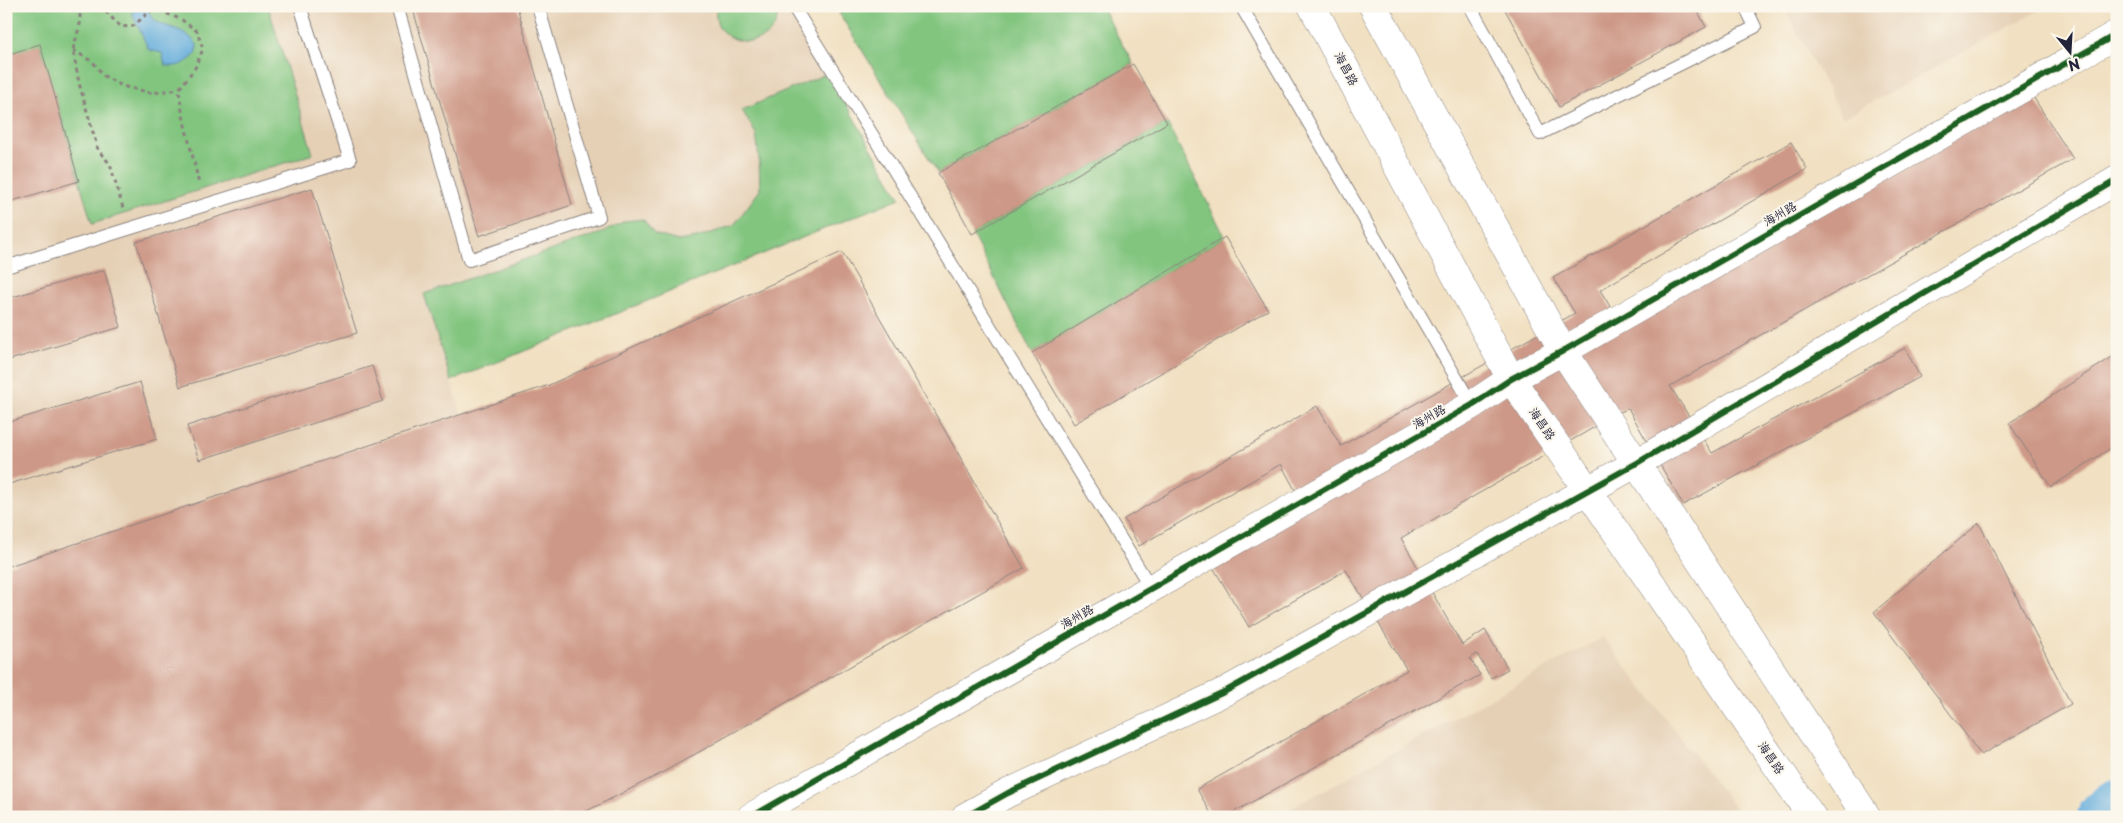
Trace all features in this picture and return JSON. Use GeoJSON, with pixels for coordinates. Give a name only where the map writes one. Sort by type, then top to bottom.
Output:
{"type":"FeatureCollection","features":[{"type":"Feature","properties":{"kind":"main road","name":"海昌路"},"geometry":{"type":"LineString","coordinates":[[1312,6],[1511,379],[1812,817]]}},
{"type":"Feature","properties":{"kind":"main road"},"geometry":{"type":"LineString","coordinates":[[1373,6],[1563,351],[1867,817]]}},
{"type":"Feature","properties":{"kind":"main road","name":"海州路"},"geometry":{"type":"LineString","coordinates":[[751,817],[1472,405],[1511,379],[2117,34]]}},
{"type":"Feature","properties":{"kind":"main road"},"geometry":{"type":"LineString","coordinates":[[965,817],[1008,792],[1226,691],[1588,491],[2117,180]]}},
{"type":"Feature","properties":{"kind":"lane"},"geometry":{"type":"LineString","coordinates":[[6,267],[350,160],[300,6]]}},
{"type":"Feature","properties":{"kind":"lane"},"geometry":{"type":"LineString","coordinates":[[397,6],[469,260],[599,217],[538,6]]}},
{"type":"Feature","properties":{"kind":"lane"},"geometry":{"type":"LineString","coordinates":[[793,6],[1151,588]]}},
{"type":"Feature","properties":{"kind":"lane"},"geometry":{"type":"LineString","coordinates":[[1241,6],[1472,405]]}},
{"type":"Feature","properties":{"kind":"lane"},"geometry":{"type":"LineString","coordinates":[[1470,6],[1540,134],[1755,27],[1745,6]]}},
{"type":"Feature","properties":{"kind":"path"},"geometry":{"type":"LineString","coordinates":[[80,6],[80,24],[73,50],[79,83],[98,150],[110,164],[128,229]]}},
{"type":"Feature","properties":{"kind":"path"},"geometry":{"type":"LineString","coordinates":[[73,50],[93,62],[104,76],[122,86],[152,93],[179,88],[195,68],[203,49],[197,31],[182,20],[153,9],[134,26],[121,27],[100,6]]}},
{"type":"Feature","properties":{"kind":"path"},"geometry":{"type":"LineString","coordinates":[[179,88],[181,110],[189,136],[200,190]]}},
{"type":"Feature","properties":{"kind":"shaded area"},"geometry":{"type":"Polygon","coordinates":[[[6,6],[790,6],[900,198],[451,381],[462,415],[6,567],[6,6]]]}},
{"type":"Feature","properties":{"kind":"shaded area"},"geometry":{"type":"Polygon","coordinates":[[[1783,6],[2047,6],[1843,118],[1783,6]]]}},
{"type":"Feature","properties":{"kind":"shaded area"},"geometry":{"type":"Polygon","coordinates":[[[1603,637],[1742,817],[1275,817],[1603,637]]]}},
{"type":"Feature","properties":{"kind":"green space"},"geometry":{"type":"Polygon","coordinates":[[[6,6],[268,6],[313,154],[92,224],[40,45],[6,55],[6,6]]]}},
{"type":"Feature","properties":{"kind":"green space"},"geometry":{"type":"Polygon","coordinates":[[[717,6],[777,6],[776,22],[769,33],[759,39],[746,41],[733,39],[723,32],[717,21],[717,6]]]}},
{"type":"Feature","properties":{"kind":"green space"},"geometry":{"type":"Polygon","coordinates":[[[852,6],[1101,6],[1133,64],[938,173],[839,13],[852,6]]]}},
{"type":"Feature","properties":{"kind":"green space"},"geometry":{"type":"Polygon","coordinates":[[[828,73],[900,198],[451,381],[424,294],[604,232],[625,221],[643,219],[654,234],[678,241],[697,238],[734,225],[760,190],[756,134],[742,110],[828,73]]]}},
{"type":"Feature","properties":{"kind":"green space"},"geometry":{"type":"Polygon","coordinates":[[[1167,123],[1225,237],[1032,353],[972,234],[1167,123]]]}},
{"type":"Feature","properties":{"kind":"water"},"geometry":{"type":"Polygon","coordinates":[[[132,6],[147,6],[157,22],[186,34],[197,44],[197,53],[182,64],[174,66],[165,65],[162,53],[149,50],[133,16],[132,6]]]}},
{"type":"Feature","properties":{"kind":"building"},"geometry":{"type":"Polygon","coordinates":[[[412,6],[517,6],[572,205],[479,236],[412,6]]]}},
{"type":"Feature","properties":{"kind":"building"},"geometry":{"type":"Polygon","coordinates":[[[1503,6],[1550,6],[1553,11],[1562,6],[1695,6],[1706,27],[1559,107],[1503,6]]]}},
{"type":"Feature","properties":{"kind":"building"},"geometry":{"type":"Polygon","coordinates":[[[40,44],[79,181],[6,203],[6,55],[40,44]]]}},
{"type":"Feature","properties":{"kind":"building"},"geometry":{"type":"Polygon","coordinates":[[[1133,64],[1167,123],[972,234],[938,173],[1133,64]]]}},
{"type":"Feature","properties":{"kind":"building"},"geometry":{"type":"Polygon","coordinates":[[[2030,92],[2073,159],[1670,386],[1712,453],[1905,348],[1920,377],[1683,505],[1628,408],[1401,538],[1462,645],[1485,630],[1508,669],[1491,678],[1477,654],[1470,658],[1480,675],[1225,817],[1213,817],[1197,789],[1407,670],[1346,570],[1249,627],[1211,564],[1305,508],[1281,464],[1139,546],[1124,519],[1317,406],[1341,446],[1575,313],[1553,278],[1791,142],[1807,169],[1600,290],[1622,326],[2030,92]]]}},
{"type":"Feature","properties":{"kind":"building"},"geometry":{"type":"Polygon","coordinates":[[[312,188],[357,333],[180,387],[136,242],[312,188]]]}},
{"type":"Feature","properties":{"kind":"building"},"geometry":{"type":"Polygon","coordinates":[[[1225,237],[1268,310],[1074,424],[1032,353],[1225,237]]]}},
{"type":"Feature","properties":{"kind":"building"},"geometry":{"type":"Polygon","coordinates":[[[842,252],[1024,568],[660,774],[575,817],[6,817],[6,567],[549,385],[842,252]]]}},
{"type":"Feature","properties":{"kind":"building"},"geometry":{"type":"Polygon","coordinates":[[[104,270],[121,327],[6,361],[6,299],[104,270]]]}},
{"type":"Feature","properties":{"kind":"building"},"geometry":{"type":"Polygon","coordinates":[[[2117,354],[2117,444],[2051,487],[2009,423],[2117,354]]]}},
{"type":"Feature","properties":{"kind":"building"},"geometry":{"type":"Polygon","coordinates":[[[372,366],[383,401],[199,460],[187,426],[372,366]]]}},
{"type":"Feature","properties":{"kind":"building"},"geometry":{"type":"Polygon","coordinates":[[[140,382],[157,439],[6,485],[6,423],[140,382]]]}},
{"type":"Feature","properties":{"kind":"building"},"geometry":{"type":"Polygon","coordinates":[[[1979,523],[2071,704],[1981,755],[1874,612],[1979,523]]]}},
{"type":"Feature","properties":{"kind":"waterway"},"geometry":{"type":"LineString","coordinates":[[2105,817],[2117,807]]}},
{"type":"Feature","properties":{"kind":"cycle path"},"geometry":{"type":"LineString","coordinates":[[751,817],[1472,405],[1511,379],[2117,34]]}},
{"type":"Feature","properties":{"kind":"cycle path"},"geometry":{"type":"LineString","coordinates":[[965,817],[1008,793],[1226,691],[1637,463],[2117,180]]}}]}
